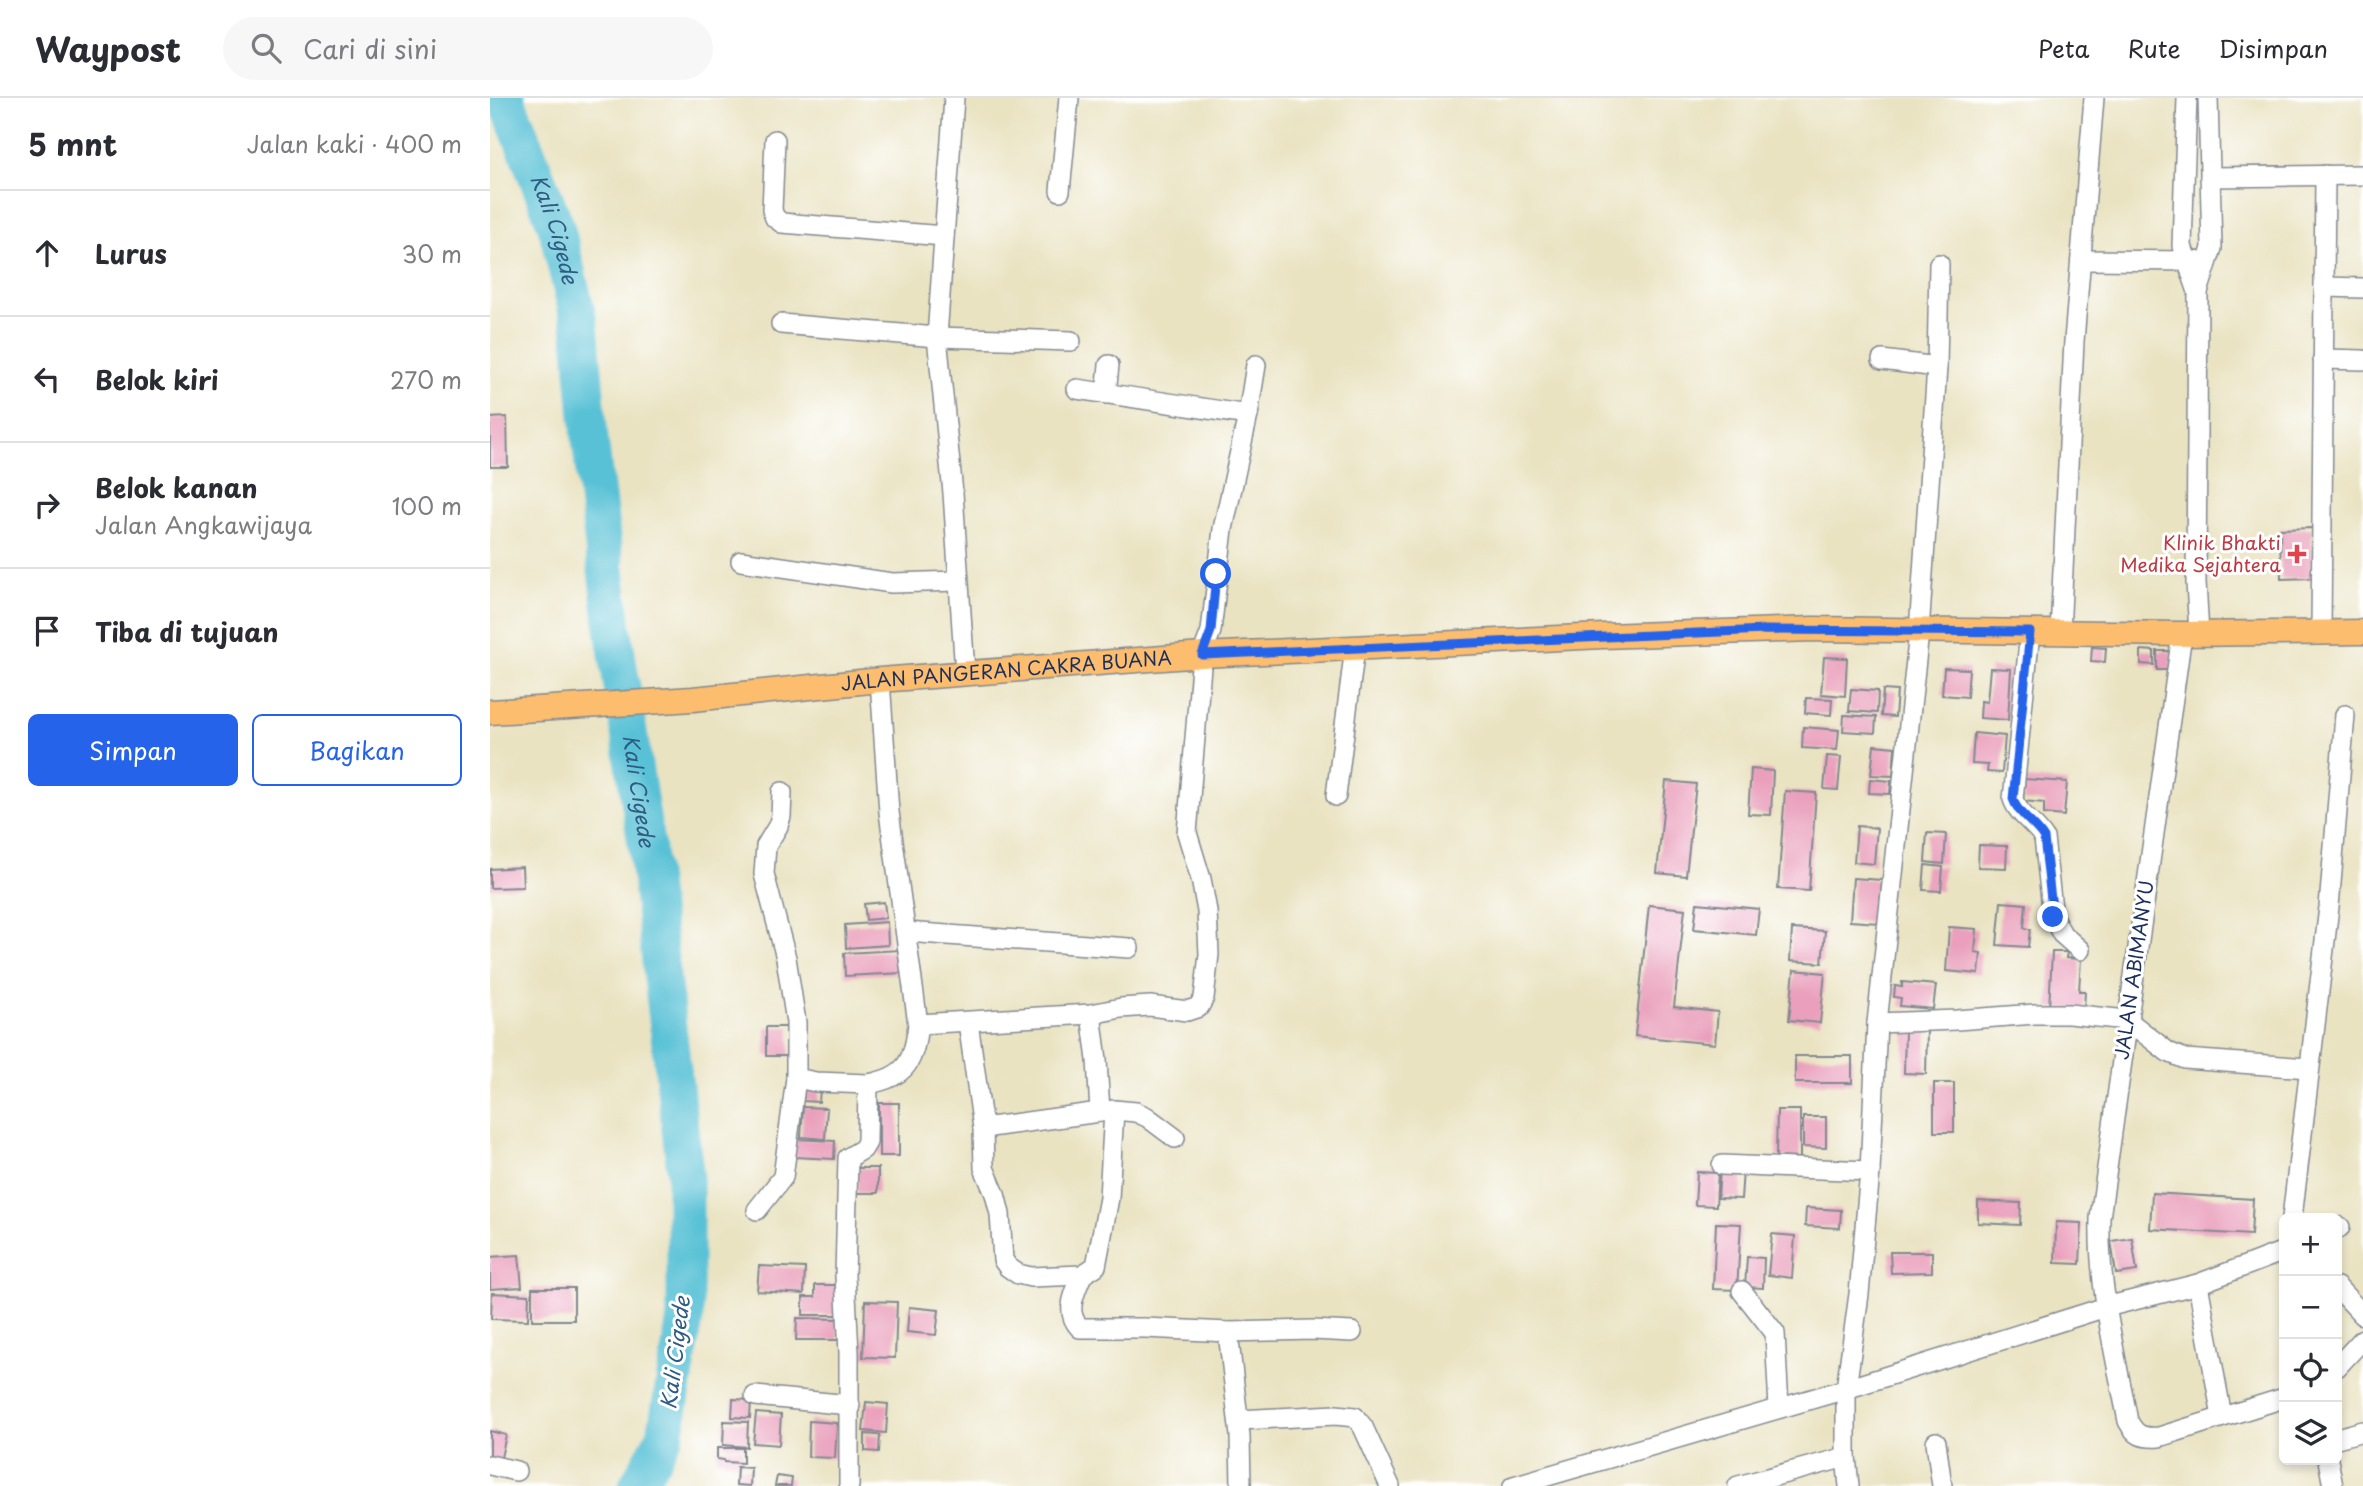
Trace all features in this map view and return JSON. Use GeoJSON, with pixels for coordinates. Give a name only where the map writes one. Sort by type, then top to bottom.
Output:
{"type":"FeatureCollection","features":[{"type":"Feature","properties":{"kind":"main road","name":"JALAN PANGERAN CAKRA BUANA"},"geometry":{"type":"LineString","coordinates":[[490,712],[693,699],[880,680],[1202,655],[1355,647],[1765,630],[2190,634],[2363,632]]}},
{"type":"Feature","properties":{"kind":"street"},"geometry":{"type":"LineString","coordinates":[[954,98],[937,337],[953,493],[965,673]]}},
{"type":"Feature","properties":{"kind":"street"},"geometry":{"type":"LineString","coordinates":[[1060,191],[1069,98]]}},
{"type":"Feature","properties":{"kind":"street"},"geometry":{"type":"LineString","coordinates":[[2060,633],[2074,341],[2094,98]]}},
{"type":"Feature","properties":{"kind":"street"},"geometry":{"type":"LineString","coordinates":[[2187,98],[2182,246],[2198,292]]}},
{"type":"Feature","properties":{"kind":"street"},"geometry":{"type":"LineString","coordinates":[[2198,292],[2212,248],[2208,98]]}},
{"type":"Feature","properties":{"kind":"street"},"geometry":{"type":"LineString","coordinates":[[775,140],[772,210],[775,218],[782,223],[944,236]]}},
{"type":"Feature","properties":{"kind":"street"},"geometry":{"type":"LineString","coordinates":[[2210,177],[2363,174]]}},
{"type":"Feature","properties":{"kind":"street"},"geometry":{"type":"LineString","coordinates":[[2320,632],[2325,175]]}},
{"type":"Feature","properties":{"kind":"street"},"geometry":{"type":"LineString","coordinates":[[2081,260],[2209,262]]}},
{"type":"Feature","properties":{"kind":"street"},"geometry":{"type":"LineString","coordinates":[[1849,1486],[1846,1457],[1846,1389],[1870,1171],[1877,1023],[1919,632],[1937,367],[1939,264]]}},
{"type":"Feature","properties":{"kind":"street"},"geometry":{"type":"LineString","coordinates":[[2324,287],[2363,288]]}},
{"type":"Feature","properties":{"kind":"street","name":"JALAN ABIMANYU"},"geometry":{"type":"LineString","coordinates":[[2198,292],[2196,582],[2190,634],[2127,1020],[2099,1241],[2106,1307],[2128,1421],[2134,1433],[2143,1438],[2159,1437],[2222,1417]]}},
{"type":"Feature","properties":{"kind":"street"},"geometry":{"type":"LineString","coordinates":[[781,324],[937,337],[1071,341]]}},
{"type":"Feature","properties":{"kind":"street"},"geometry":{"type":"LineString","coordinates":[[2323,359],[2363,360]]}},
{"type":"Feature","properties":{"kind":"street"},"geometry":{"type":"LineString","coordinates":[[1882,360],[1937,367]]}},
{"type":"Feature","properties":{"kind":"street"},"geometry":{"type":"LineString","coordinates":[[1106,394],[1109,365]]}},
{"type":"Feature","properties":{"kind":"street"},"geometry":{"type":"LineString","coordinates":[[918,1024],[1091,1014],[1150,1006],[1187,1011],[1199,1007],[1204,998],[1209,954],[1207,912],[1201,878],[1187,833],[1202,655],[1211,631],[1223,529],[1256,365]]}},
{"type":"Feature","properties":{"kind":"street"},"geometry":{"type":"LineString","coordinates":[[1077,389],[1248,415]]}},
{"type":"Feature","properties":{"kind":"street"},"geometry":{"type":"LineString","coordinates":[[741,561],[892,583],[958,581]]}},
{"type":"Feature","properties":{"kind":"street"},"geometry":{"type":"LineString","coordinates":[[2030,632],[2013,799],[2015,806],[2039,829],[2044,838],[2053,917],[2062,934],[2080,950]]}},
{"type":"Feature","properties":{"kind":"street"},"geometry":{"type":"LineString","coordinates":[[1336,796],[1355,647]]}},
{"type":"Feature","properties":{"kind":"street"},"geometry":{"type":"LineString","coordinates":[[796,1078],[816,1082],[868,1084],[887,1079],[904,1069],[915,1048],[918,1024],[888,812],[880,680]]}},
{"type":"Feature","properties":{"kind":"street"},"geometry":{"type":"LineString","coordinates":[[2293,1213],[2329,907],[2345,715]]}},
{"type":"Feature","properties":{"kind":"street"},"geometry":{"type":"LineString","coordinates":[[757,1210],[783,1177],[796,1078],[796,1022],[786,958],[764,874],[766,846],[781,816],[782,792]]}},
{"type":"Feature","properties":{"kind":"street"},"geometry":{"type":"LineString","coordinates":[[906,932],[1129,948]]}},
{"type":"Feature","properties":{"kind":"street"},"geometry":{"type":"LineString","coordinates":[[968,1022],[983,1128],[984,1168],[1000,1214],[1003,1260],[1018,1274],[1082,1275],[1091,1272],[1098,1258],[1109,1198],[1107,1111],[1091,1014]]}},
{"type":"Feature","properties":{"kind":"street"},"geometry":{"type":"LineString","coordinates":[[1877,1023],[2035,1014],[2068,1014],[2127,1020],[2168,1052],[2185,1059],[2308,1068]]}},
{"type":"Feature","properties":{"kind":"street"},"geometry":{"type":"LineString","coordinates":[[849,1486],[850,1405],[845,1276],[848,1163],[850,1154],[863,1149],[867,1142],[868,1084]]}},
{"type":"Feature","properties":{"kind":"street"},"geometry":{"type":"LineString","coordinates":[[983,1128],[1107,1111],[1136,1112],[1147,1116],[1175,1138]]}},
{"type":"Feature","properties":{"kind":"street"},"geometry":{"type":"LineString","coordinates":[[1722,1165],[1870,1171]]}},
{"type":"Feature","properties":{"kind":"street"},"geometry":{"type":"LineString","coordinates":[[1513,1486],[1846,1389],[2106,1307],[2198,1284],[2279,1253]]}},
{"type":"Feature","properties":{"kind":"street"},"geometry":{"type":"LineString","coordinates":[[1082,1275],[1071,1310],[1073,1321],[1080,1328],[1352,1332]]}},
{"type":"Feature","properties":{"kind":"street"},"geometry":{"type":"LineString","coordinates":[[2198,1284],[2222,1417],[2279,1400]]}},
{"type":"Feature","properties":{"kind":"street"},"geometry":{"type":"LineString","coordinates":[[1742,1291],[1775,1333],[1779,1408]]}},
{"type":"Feature","properties":{"kind":"street"},"geometry":{"type":"LineString","coordinates":[[2342,1292],[2363,1315]]}},
{"type":"Feature","properties":{"kind":"street"},"geometry":{"type":"LineString","coordinates":[[1228,1332],[1239,1420],[1241,1486]]}},
{"type":"Feature","properties":{"kind":"street"},"geometry":{"type":"LineString","coordinates":[[2342,1362],[2363,1339]]}},
{"type":"Feature","properties":{"kind":"street"},"geometry":{"type":"LineString","coordinates":[[755,1396],[850,1405]]}},
{"type":"Feature","properties":{"kind":"street"},"geometry":{"type":"LineString","coordinates":[[1239,1420],[1336,1415],[1354,1417],[1363,1427],[1390,1486]]}},
{"type":"Feature","properties":{"kind":"street"},"geometry":{"type":"LineString","coordinates":[[2342,1437],[2363,1431]]}},
{"type":"Feature","properties":{"kind":"street"},"geometry":{"type":"LineString","coordinates":[[1936,1442],[1942,1486]]}},
{"type":"Feature","properties":{"kind":"street"},"geometry":{"type":"LineString","coordinates":[[1738,1486],[1846,1457]]}},
{"type":"Feature","properties":{"kind":"street"},"geometry":{"type":"LineString","coordinates":[[490,1465],[516,1471]]}},
{"type":"Feature","properties":{"kind":"street"},"geometry":{"type":"LineString","coordinates":[[2328,1465],[2328,1485]]}},
{"type":"Feature","properties":{"kind":"building"},"geometry":{"type":"Polygon","coordinates":[[[507,417],[508,467],[490,467],[490,418],[507,417]]]}},
{"type":"Feature","properties":{"kind":"building","name":"Klinik Bhakti Medika Sejahtera"},"geometry":{"type":"Polygon","coordinates":[[[2312,528],[2313,578],[2281,579],[2280,529],[2312,528]]]}},
{"type":"Feature","properties":{"kind":"building"},"geometry":{"type":"Polygon","coordinates":[[[2092,647],[2106,648],[2105,662],[2091,661],[2092,647]]]}},
{"type":"Feature","properties":{"kind":"building"},"geometry":{"type":"Polygon","coordinates":[[[2141,650],[2154,651],[2154,665],[2141,664],[2141,650]]]}},
{"type":"Feature","properties":{"kind":"building"},"geometry":{"type":"Polygon","coordinates":[[[2157,651],[2172,651],[2172,670],[2157,670],[2157,651]]]}},
{"type":"Feature","properties":{"kind":"building"},"geometry":{"type":"Polygon","coordinates":[[[1824,657],[1847,658],[1845,696],[1821,694],[1824,657]]]}},
{"type":"Feature","properties":{"kind":"building"},"geometry":{"type":"Polygon","coordinates":[[[1944,668],[1969,669],[1967,697],[1942,695],[1944,668]]]}},
{"type":"Feature","properties":{"kind":"building"},"geometry":{"type":"Polygon","coordinates":[[[1990,668],[2011,669],[2008,720],[1980,718],[1981,701],[1987,702],[1990,668]]]}},
{"type":"Feature","properties":{"kind":"building"},"geometry":{"type":"Polygon","coordinates":[[[1851,689],[1878,691],[1877,713],[1849,711],[1851,689]]]}},
{"type":"Feature","properties":{"kind":"building"},"geometry":{"type":"Polygon","coordinates":[[[1883,690],[1897,691],[1895,717],[1881,716],[1883,690]]]}},
{"type":"Feature","properties":{"kind":"building"},"geometry":{"type":"Polygon","coordinates":[[[1806,698],[1832,699],[1831,715],[1805,713],[1806,698]]]}},
{"type":"Feature","properties":{"kind":"building"},"geometry":{"type":"Polygon","coordinates":[[[1844,715],[1876,717],[1875,733],[1843,731],[1844,715]]]}},
{"type":"Feature","properties":{"kind":"building"},"geometry":{"type":"Polygon","coordinates":[[[1803,727],[1839,730],[1837,750],[1802,748],[1803,727]]]}},
{"type":"Feature","properties":{"kind":"building"},"geometry":{"type":"Polygon","coordinates":[[[1974,733],[2005,736],[2002,773],[1987,772],[1988,765],[1972,764],[1974,733]]]}},
{"type":"Feature","properties":{"kind":"building"},"geometry":{"type":"Polygon","coordinates":[[[1874,745],[1895,747],[1893,776],[1871,775],[1874,745]]]}},
{"type":"Feature","properties":{"kind":"building"},"geometry":{"type":"Polygon","coordinates":[[[1827,756],[1841,757],[1838,790],[1824,789],[1827,756]]]}},
{"type":"Feature","properties":{"kind":"building"},"geometry":{"type":"Polygon","coordinates":[[[1751,769],[1773,771],[1771,815],[1748,814],[1751,769]]]}},
{"type":"Feature","properties":{"kind":"building"},"geometry":{"type":"Polygon","coordinates":[[[1870,779],[1891,781],[1890,794],[1869,793],[1870,779]]]}},
{"type":"Feature","properties":{"kind":"building"},"geometry":{"type":"Polygon","coordinates":[[[2025,779],[2067,782],[2064,816],[2044,814],[2044,803],[2023,801],[2025,779]]]}},
{"type":"Feature","properties":{"kind":"building"},"geometry":{"type":"Polygon","coordinates":[[[1666,781],[1696,784],[1686,876],[1657,873],[1666,781]]]}},
{"type":"Feature","properties":{"kind":"building"},"geometry":{"type":"Polygon","coordinates":[[[1785,791],[1816,793],[1809,891],[1778,889],[1785,791]]]}},
{"type":"Feature","properties":{"kind":"building"},"geometry":{"type":"Polygon","coordinates":[[[1857,826],[1877,828],[1874,864],[1854,862],[1857,826]]]}},
{"type":"Feature","properties":{"kind":"building"},"geometry":{"type":"Polygon","coordinates":[[[1927,833],[1946,834],[1944,864],[1925,862],[1927,833]]]}},
{"type":"Feature","properties":{"kind":"building"},"geometry":{"type":"Polygon","coordinates":[[[1979,845],[2007,846],[2006,868],[1978,867],[1979,845]]]}},
{"type":"Feature","properties":{"kind":"building"},"geometry":{"type":"Polygon","coordinates":[[[1925,865],[1943,867],[1941,891],[1923,890],[1925,865]]]}},
{"type":"Feature","properties":{"kind":"building"},"geometry":{"type":"Polygon","coordinates":[[[522,867],[523,887],[490,888],[490,869],[522,867]]]}},
{"type":"Feature","properties":{"kind":"building"},"geometry":{"type":"Polygon","coordinates":[[[1853,878],[1882,880],[1879,923],[1850,921],[1853,878]]]}},
{"type":"Feature","properties":{"kind":"building"},"geometry":{"type":"Polygon","coordinates":[[[884,902],[886,918],[866,920],[864,904],[884,902]]]}},
{"type":"Feature","properties":{"kind":"building"},"geometry":{"type":"Polygon","coordinates":[[[2001,902],[2026,904],[2024,928],[2030,929],[2028,947],[1997,945],[2001,902]]]}},
{"type":"Feature","properties":{"kind":"building"},"geometry":{"type":"Polygon","coordinates":[[[1697,903],[1759,909],[1756,935],[1694,929],[1697,903]]]}},
{"type":"Feature","properties":{"kind":"building"},"geometry":{"type":"Polygon","coordinates":[[[1649,905],[1685,909],[1674,1007],[1718,1012],[1715,1044],[1635,1036],[1649,905]]]}},
{"type":"Feature","properties":{"kind":"building"},"geometry":{"type":"Polygon","coordinates":[[[887,922],[888,945],[846,948],[845,925],[887,922]]]}},
{"type":"Feature","properties":{"kind":"building"},"geometry":{"type":"Polygon","coordinates":[[[1949,927],[1977,929],[1975,952],[1981,953],[1979,974],[1946,971],[1949,927]]]}},
{"type":"Feature","properties":{"kind":"building"},"geometry":{"type":"Polygon","coordinates":[[[1792,929],[1825,931],[1822,963],[1790,961],[1792,929]]]}},
{"type":"Feature","properties":{"kind":"building"},"geometry":{"type":"Polygon","coordinates":[[[901,950],[903,973],[845,976],[844,953],[901,950]]]}},
{"type":"Feature","properties":{"kind":"building"},"geometry":{"type":"Polygon","coordinates":[[[2052,952],[2067,952],[2066,958],[2081,959],[2079,991],[2085,991],[2084,1010],[2049,1008],[2052,952]]]}},
{"type":"Feature","properties":{"kind":"building"},"geometry":{"type":"Polygon","coordinates":[[[1794,970],[1825,973],[1820,1023],[1789,1020],[1794,970]]]}},
{"type":"Feature","properties":{"kind":"building"},"geometry":{"type":"Polygon","coordinates":[[[1902,982],[1936,985],[1933,1009],[1900,1006],[1901,998],[1894,997],[1895,986],[1902,987],[1902,982]]]}},
{"type":"Feature","properties":{"kind":"building"},"geometry":{"type":"Polygon","coordinates":[[[766,1027],[790,1027],[790,1056],[766,1056],[766,1027]]]}},
{"type":"Feature","properties":{"kind":"building"},"geometry":{"type":"Polygon","coordinates":[[[1905,1029],[1927,1030],[1926,1074],[1904,1073],[1905,1029]]]}},
{"type":"Feature","properties":{"kind":"building"},"geometry":{"type":"Polygon","coordinates":[[[1795,1056],[1852,1056],[1852,1083],[1795,1083],[1795,1056]]]}},
{"type":"Feature","properties":{"kind":"building"},"geometry":{"type":"Polygon","coordinates":[[[1934,1083],[1954,1083],[1954,1132],[1934,1132],[1934,1083]]]}},
{"type":"Feature","properties":{"kind":"building"},"geometry":{"type":"Polygon","coordinates":[[[804,1087],[820,1088],[819,1102],[803,1101],[804,1087]]]}},
{"type":"Feature","properties":{"kind":"building"},"geometry":{"type":"Polygon","coordinates":[[[879,1103],[899,1103],[899,1156],[879,1156],[879,1103]]]}},
{"type":"Feature","properties":{"kind":"building"},"geometry":{"type":"Polygon","coordinates":[[[803,1107],[827,1108],[825,1139],[801,1137],[803,1107]]]}},
{"type":"Feature","properties":{"kind":"building"},"geometry":{"type":"Polygon","coordinates":[[[1777,1110],[1800,1110],[1800,1158],[1776,1157],[1777,1110]]]}},
{"type":"Feature","properties":{"kind":"building"},"geometry":{"type":"Polygon","coordinates":[[[1803,1117],[1826,1117],[1826,1148],[1803,1147],[1803,1117]]]}},
{"type":"Feature","properties":{"kind":"building"},"geometry":{"type":"Polygon","coordinates":[[[795,1139],[835,1141],[834,1159],[794,1157],[795,1139]]]}},
{"type":"Feature","properties":{"kind":"building"},"geometry":{"type":"Polygon","coordinates":[[[857,1168],[878,1168],[878,1193],[857,1193],[857,1168]]]}},
{"type":"Feature","properties":{"kind":"building"},"geometry":{"type":"Polygon","coordinates":[[[1720,1169],[1743,1170],[1741,1199],[1718,1198],[1720,1169]]]}},
{"type":"Feature","properties":{"kind":"building"},"geometry":{"type":"Polygon","coordinates":[[[1697,1172],[1718,1173],[1716,1206],[1695,1205],[1697,1172]]]}},
{"type":"Feature","properties":{"kind":"building"},"geometry":{"type":"Polygon","coordinates":[[[2152,1193],[2253,1199],[2251,1235],[2150,1229],[2152,1193]]]}},
{"type":"Feature","properties":{"kind":"building"},"geometry":{"type":"Polygon","coordinates":[[[1978,1201],[2021,1203],[2020,1225],[1978,1223],[1978,1201]]]}},
{"type":"Feature","properties":{"kind":"building"},"geometry":{"type":"Polygon","coordinates":[[[1806,1208],[1841,1210],[1840,1228],[1805,1226],[1806,1208]]]}},
{"type":"Feature","properties":{"kind":"building"},"geometry":{"type":"Polygon","coordinates":[[[2056,1222],[2082,1223],[2080,1264],[2055,1263],[2056,1222]]]}},
{"type":"Feature","properties":{"kind":"building"},"geometry":{"type":"Polygon","coordinates":[[[1716,1223],[1741,1224],[1737,1290],[1713,1289],[1716,1223]]]}},
{"type":"Feature","properties":{"kind":"building"},"geometry":{"type":"Polygon","coordinates":[[[1772,1234],[1795,1236],[1792,1278],[1768,1275],[1772,1234]]]}},
{"type":"Feature","properties":{"kind":"building"},"geometry":{"type":"Polygon","coordinates":[[[2132,1238],[2137,1271],[2116,1274],[2111,1241],[2132,1238]]]}},
{"type":"Feature","properties":{"kind":"building"},"geometry":{"type":"Polygon","coordinates":[[[1890,1252],[1932,1252],[1932,1272],[1891,1273],[1890,1252]]]}},
{"type":"Feature","properties":{"kind":"building"},"geometry":{"type":"Polygon","coordinates":[[[519,1255],[522,1287],[490,1289],[490,1257],[519,1255]]]}},
{"type":"Feature","properties":{"kind":"building"},"geometry":{"type":"Polygon","coordinates":[[[1747,1257],[1764,1258],[1763,1288],[1745,1287],[1747,1257]]]}},
{"type":"Feature","properties":{"kind":"building"},"geometry":{"type":"Polygon","coordinates":[[[759,1266],[805,1268],[804,1294],[757,1291],[759,1266]]]}},
{"type":"Feature","properties":{"kind":"building"},"geometry":{"type":"Polygon","coordinates":[[[815,1285],[843,1285],[842,1315],[803,1315],[803,1297],[815,1297],[815,1285]]]}},
{"type":"Feature","properties":{"kind":"building"},"geometry":{"type":"Polygon","coordinates":[[[532,1288],[574,1288],[574,1320],[532,1320],[532,1288]]]}},
{"type":"Feature","properties":{"kind":"building"},"geometry":{"type":"Polygon","coordinates":[[[492,1293],[529,1295],[528,1320],[491,1319],[492,1293]]]}},
{"type":"Feature","properties":{"kind":"building"},"geometry":{"type":"Polygon","coordinates":[[[865,1301],[897,1302],[895,1358],[863,1357],[865,1301]]]}},
{"type":"Feature","properties":{"kind":"building"},"geometry":{"type":"Polygon","coordinates":[[[909,1307],[939,1310],[936,1335],[907,1332],[909,1307]]]}},
{"type":"Feature","properties":{"kind":"building"},"geometry":{"type":"Polygon","coordinates":[[[797,1318],[839,1319],[838,1340],[796,1340],[797,1318]]]}},
{"type":"Feature","properties":{"kind":"building"},"geometry":{"type":"Polygon","coordinates":[[[733,1399],[751,1400],[750,1418],[732,1417],[733,1399]]]}},
{"type":"Feature","properties":{"kind":"building"},"geometry":{"type":"Polygon","coordinates":[[[866,1402],[888,1404],[886,1433],[863,1431],[866,1402]]]}},
{"type":"Feature","properties":{"kind":"building"},"geometry":{"type":"Polygon","coordinates":[[[756,1413],[781,1415],[779,1445],[753,1443],[756,1413]]]}},
{"type":"Feature","properties":{"kind":"building"},"geometry":{"type":"Polygon","coordinates":[[[724,1421],[748,1422],[747,1447],[723,1445],[724,1421]]]}},
{"type":"Feature","properties":{"kind":"building"},"geometry":{"type":"Polygon","coordinates":[[[809,1421],[837,1423],[835,1458],[808,1457],[809,1421]]]}},
{"type":"Feature","properties":{"kind":"building"},"geometry":{"type":"Polygon","coordinates":[[[490,1431],[506,1435],[500,1462],[490,1460],[490,1431]]]}},
{"type":"Feature","properties":{"kind":"building"},"geometry":{"type":"Polygon","coordinates":[[[865,1434],[880,1435],[879,1452],[865,1451],[865,1434]]]}},
{"type":"Feature","properties":{"kind":"building"},"geometry":{"type":"Polygon","coordinates":[[[717,1448],[743,1448],[743,1463],[717,1459],[717,1448]]]}},
{"type":"Feature","properties":{"kind":"building"},"geometry":{"type":"Polygon","coordinates":[[[737,1467],[751,1468],[750,1486],[736,1485],[737,1467]]]}},
{"type":"Feature","properties":{"kind":"building"},"geometry":{"type":"Polygon","coordinates":[[[777,1476],[792,1478],[791,1486],[775,1486],[777,1476]]]}},
{"type":"Feature","properties":{"kind":"waterway","name":"Kali Cigede"},"geometry":{"type":"LineString","coordinates":[[506,98],[556,226],[580,325],[590,439],[613,628],[647,850],[685,1171],[685,1318],[665,1436],[637,1486]]}},
{"type":"Feature","properties":{"kind":"place","name":"Klinik Bhakti Medika Sejahtera"},"geometry":{"type":"Point","coordinates":[2297,554]}},
{"type":"Feature","properties":{"kind":"route"},"geometry":{"type":"LineString","coordinates":[[1216,574],[1211,631],[1202,655],[1765,630],[2030,632],[2013,799],[2015,806],[2039,829],[2044,838],[2053,917]]}}]}
